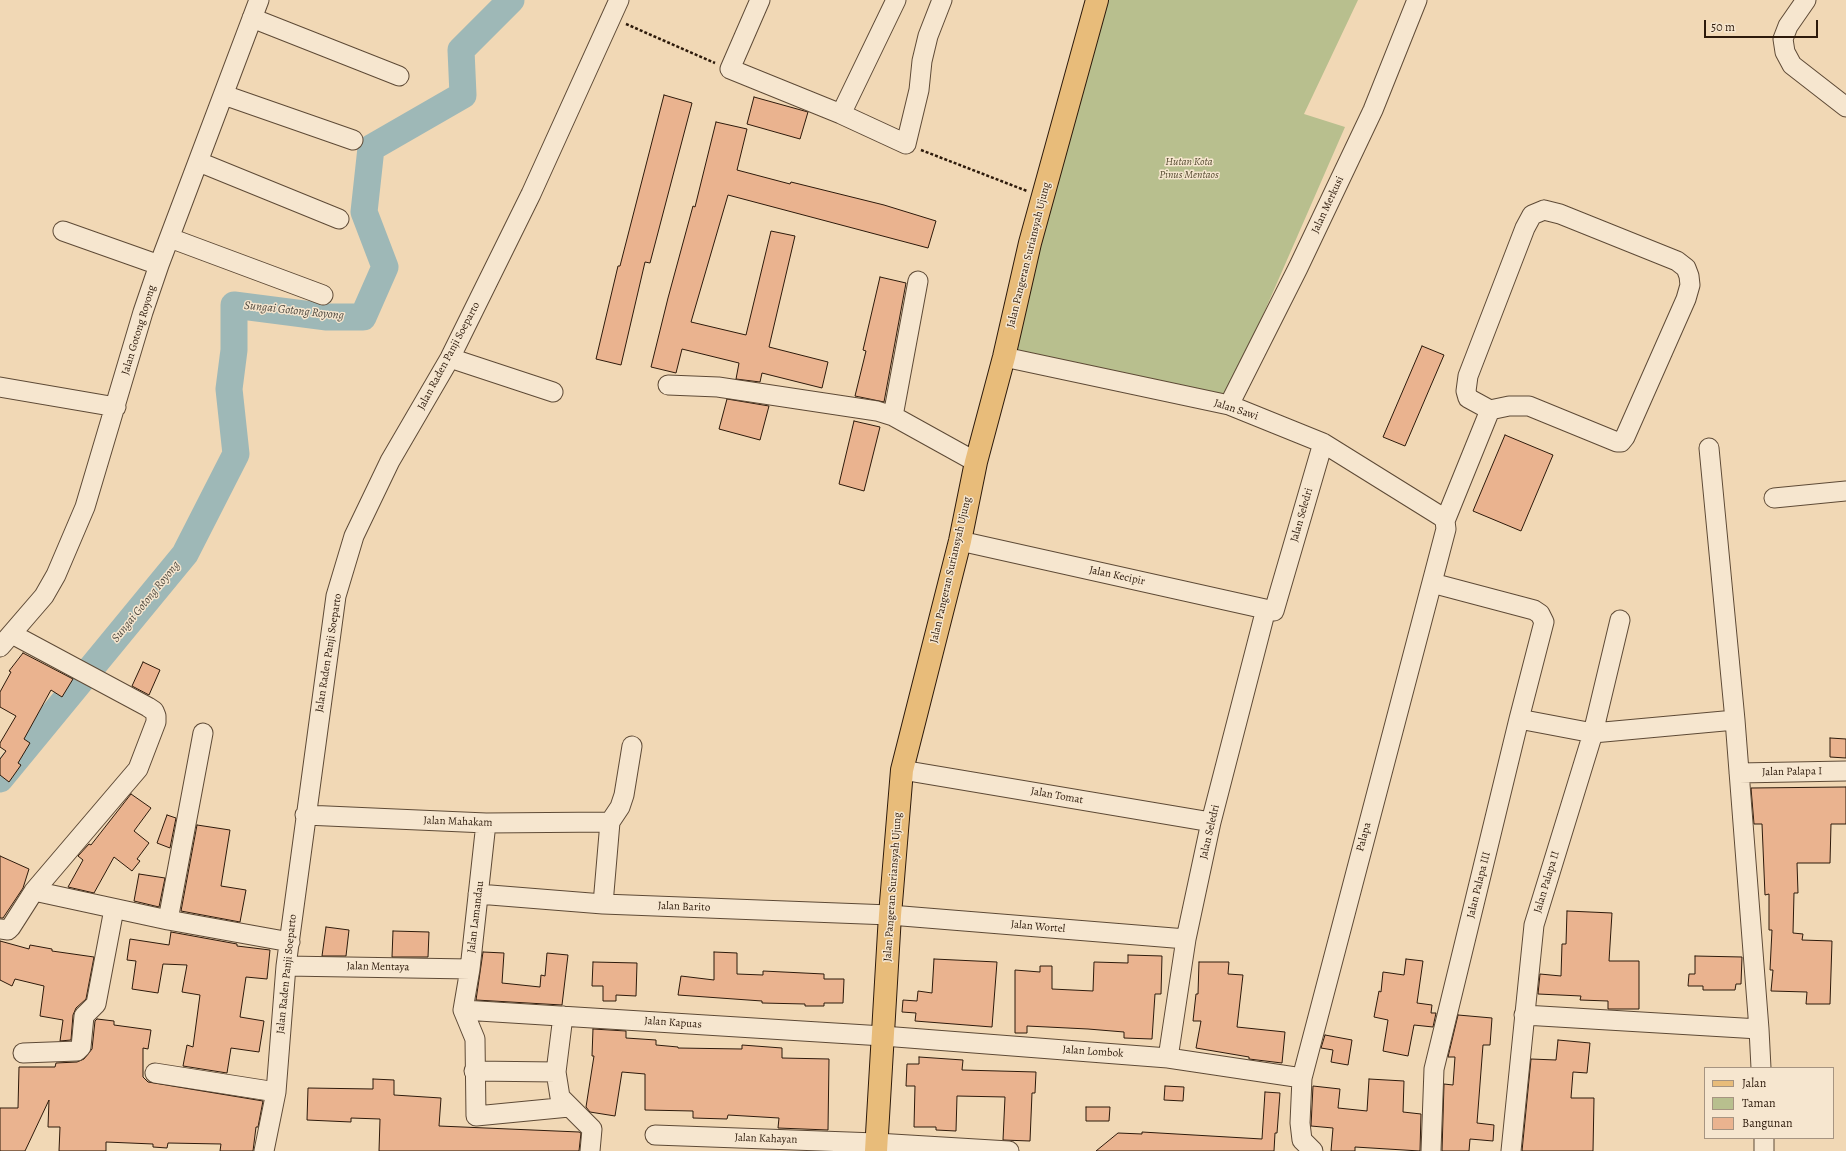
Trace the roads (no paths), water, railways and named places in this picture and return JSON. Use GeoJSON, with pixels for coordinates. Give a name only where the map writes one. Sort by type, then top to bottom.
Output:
{"type":"FeatureCollection","features":[{"type":"Feature","properties":{"kind":"main road","name":"Jalan Pangeran Suriansyah Ujung"},"geometry":{"type":"LineString","coordinates":[[876,1147],[890,915],[902,770],[960,541],[976,462],[1004,357],[1042,197],[1097,0]]}},
{"type":"Feature","properties":{"kind":"street","name":"Jalan Gotong Royong"},"geometry":{"type":"LineString","coordinates":[[6,641],[44,596],[56,575],[85,507],[158,265],[199,162],[259,0]]}},
{"type":"Feature","properties":{"kind":"street","name":"Jalan Raden Panji Soeparto"},"geometry":{"type":"LineString","coordinates":[[264,1151],[276,1092],[286,966],[336,596],[354,536],[390,461],[450,358],[531,194],[619,0]]}},
{"type":"Feature","properties":{"kind":"street"},"geometry":{"type":"LineString","coordinates":[[760,0],[730,69],[841,114],[906,144],[919,90],[922,61],[928,36],[942,0]]}},
{"type":"Feature","properties":{"kind":"street"},"geometry":{"type":"LineString","coordinates":[[841,114],[896,0]]}},
{"type":"Feature","properties":{"kind":"street","name":"Jalan Merkusi"},"geometry":{"type":"LineString","coordinates":[[1229,405],[1298,268],[1373,110],[1417,0]]}},
{"type":"Feature","properties":{"kind":"street"},"geometry":{"type":"LineString","coordinates":[[1806,0],[1788,26],[1783,39],[1785,52],[1792,65],[1846,107]]}},
{"type":"Feature","properties":{"kind":"street"},"geometry":{"type":"LineString","coordinates":[[252,18],[399,76]]}},
{"type":"Feature","properties":{"kind":"street"},"geometry":{"type":"LineString","coordinates":[[224,95],[353,140]]}},
{"type":"Feature","properties":{"kind":"street"},"geometry":{"type":"LineString","coordinates":[[199,162],[339,219]]}},
{"type":"Feature","properties":{"kind":"street"},"geometry":{"type":"LineString","coordinates":[[1544,210],[1560,214],[1677,261],[1686,268],[1690,285],[1686,299],[1625,437],[1621,442],[1617,442],[1530,406],[1510,406],[1490,410],[1468,398],[1466,391],[1468,376],[1525,228],[1532,215],[1537,211],[1544,210]]}},
{"type":"Feature","properties":{"kind":"street"},"geometry":{"type":"LineString","coordinates":[[63,231],[158,265]]}},
{"type":"Feature","properties":{"kind":"street"},"geometry":{"type":"LineString","coordinates":[[170,238],[323,295]]}},
{"type":"Feature","properties":{"kind":"street"},"geometry":{"type":"LineString","coordinates":[[893,416],[918,281]]}},
{"type":"Feature","properties":{"kind":"street","name":"Jalan Sawi"},"geometry":{"type":"LineString","coordinates":[[1004,357],[1229,405],[1323,443],[1442,517],[1445,521]]}},
{"type":"Feature","properties":{"kind":"street"},"geometry":{"type":"LineString","coordinates":[[450,358],[553,392]]}},
{"type":"Feature","properties":{"kind":"street"},"geometry":{"type":"LineString","coordinates":[[668,385],[718,387],[877,411],[893,416],[976,462]]}},
{"type":"Feature","properties":{"kind":"street"},"geometry":{"type":"LineString","coordinates":[[0,387],[116,407]]}},
{"type":"Feature","properties":{"kind":"street","name":"Palapa"},"geometry":{"type":"LineString","coordinates":[[1313,1151],[1302,1140],[1300,1123],[1302,1078],[1446,529],[1445,521],[1490,410]]}},
{"type":"Feature","properties":{"kind":"street","name":"Jalan Seledri"},"geometry":{"type":"LineString","coordinates":[[1168,1058],[1186,939],[1211,822],[1270,610],[1323,443]]}},
{"type":"Feature","properties":{"kind":"street"},"geometry":{"type":"LineString","coordinates":[[1709,448],[1735,720],[1761,1067]]}},
{"type":"Feature","properties":{"kind":"street"},"geometry":{"type":"LineString","coordinates":[[1774,498],[1846,490]]}},
{"type":"Feature","properties":{"kind":"street","name":"Jalan Kecipir"},"geometry":{"type":"LineString","coordinates":[[960,541],[1270,610]]}},
{"type":"Feature","properties":{"kind":"street","name":"Jalan Palapa III"},"geometry":{"type":"LineString","coordinates":[[1431,1151],[1434,1069],[1544,622],[1540,614],[1534,610],[1432,583]]}},
{"type":"Feature","properties":{"kind":"street","name":"Jalan Palapa II"},"geometry":{"type":"LineString","coordinates":[[1511,1151],[1534,925],[1592,733],[1620,620]]}},
{"type":"Feature","properties":{"kind":"street"},"geometry":{"type":"LineString","coordinates":[[0,929],[8,930],[11,927],[34,891],[138,768],[156,722],[154,711],[111,687],[63,662],[6,641]]}},
{"type":"Feature","properties":{"kind":"street"},"geometry":{"type":"LineString","coordinates":[[1519,719],[1592,733],[1735,720]]}},
{"type":"Feature","properties":{"kind":"street"},"geometry":{"type":"LineString","coordinates":[[168,920],[203,733]]}},
{"type":"Feature","properties":{"kind":"street"},"geometry":{"type":"LineString","coordinates":[[603,904],[610,822],[620,806],[624,795],[632,746]]}},
{"type":"Feature","properties":{"kind":"street","name":"Jalan Tomat"},"geometry":{"type":"LineString","coordinates":[[902,770],[1211,822]]}},
{"type":"Feature","properties":{"kind":"street","name":"Jalan Palapa I"},"geometry":{"type":"LineString","coordinates":[[1739,773],[1846,771]]}},
{"type":"Feature","properties":{"kind":"street","name":"Jalan Mahakam"},"geometry":{"type":"LineString","coordinates":[[306,816],[486,823],[610,822]]}},
{"type":"Feature","properties":{"kind":"street","name":"Jalan Lamandau"},"geometry":{"type":"LineString","coordinates":[[462,1010],[470,969],[486,823]]}},
{"type":"Feature","properties":{"kind":"street"},"geometry":{"type":"LineString","coordinates":[[34,891],[168,920],[290,942]]}},
{"type":"Feature","properties":{"kind":"street","name":"Jalan Barito"},"geometry":{"type":"LineString","coordinates":[[478,894],[603,904],[890,915]]}},
{"type":"Feature","properties":{"kind":"street"},"geometry":{"type":"LineString","coordinates":[[23,1053],[77,1051],[81,1047],[84,1016],[96,1004],[114,909]]}},
{"type":"Feature","properties":{"kind":"street","name":"Jalan Wortel"},"geometry":{"type":"LineString","coordinates":[[890,915],[1186,939]]}},
{"type":"Feature","properties":{"kind":"street","name":"Jalan Mentaya"},"geometry":{"type":"LineString","coordinates":[[286,966],[470,969]]}},
{"type":"Feature","properties":{"kind":"street"},"geometry":{"type":"LineString","coordinates":[[462,1010],[475,1039],[474,1071],[476,1116],[569,1107]]}},
{"type":"Feature","properties":{"kind":"street","name":"Jalan Kapuas"},"geometry":{"type":"LineString","coordinates":[[462,1010],[883,1036]]}},
{"type":"Feature","properties":{"kind":"street"},"geometry":{"type":"LineString","coordinates":[[1524,1015],[1759,1029]]}},
{"type":"Feature","properties":{"kind":"street"},"geometry":{"type":"LineString","coordinates":[[563,1016],[556,1072],[560,1097],[592,1129],[590,1151]]}},
{"type":"Feature","properties":{"kind":"street","name":"Jalan Lombok"},"geometry":{"type":"LineString","coordinates":[[883,1036],[1168,1058],[1302,1078]]}},
{"type":"Feature","properties":{"kind":"street"},"geometry":{"type":"LineString","coordinates":[[474,1071],[556,1072]]}},
{"type":"Feature","properties":{"kind":"street"},"geometry":{"type":"LineString","coordinates":[[155,1073],[276,1092]]}},
{"type":"Feature","properties":{"kind":"street","name":"Jalan Kahayan"},"geometry":{"type":"LineString","coordinates":[[655,1135],[876,1147],[1010,1151]]}},
{"type":"Feature","properties":{"kind":"street"},"geometry":{"type":"LineString","coordinates":[[1764,1139],[1764,1151]]}},
{"type":"Feature","properties":{"kind":"waterway","name":"Sungai Gotong Royong"},"geometry":{"type":"LineString","coordinates":[[0,779],[185,554],[236,454],[229,389],[234,350],[234,305],[327,317],[363,317],[385,267],[364,212],[371,148],[463,95],[461,50],[511,0]]}},
{"type":"Feature","properties":{"kind":"park label","name":"Hutan Kota Pinus Mentaos"},"geometry":{"type":"Point","coordinates":[1189,168]}}]}
